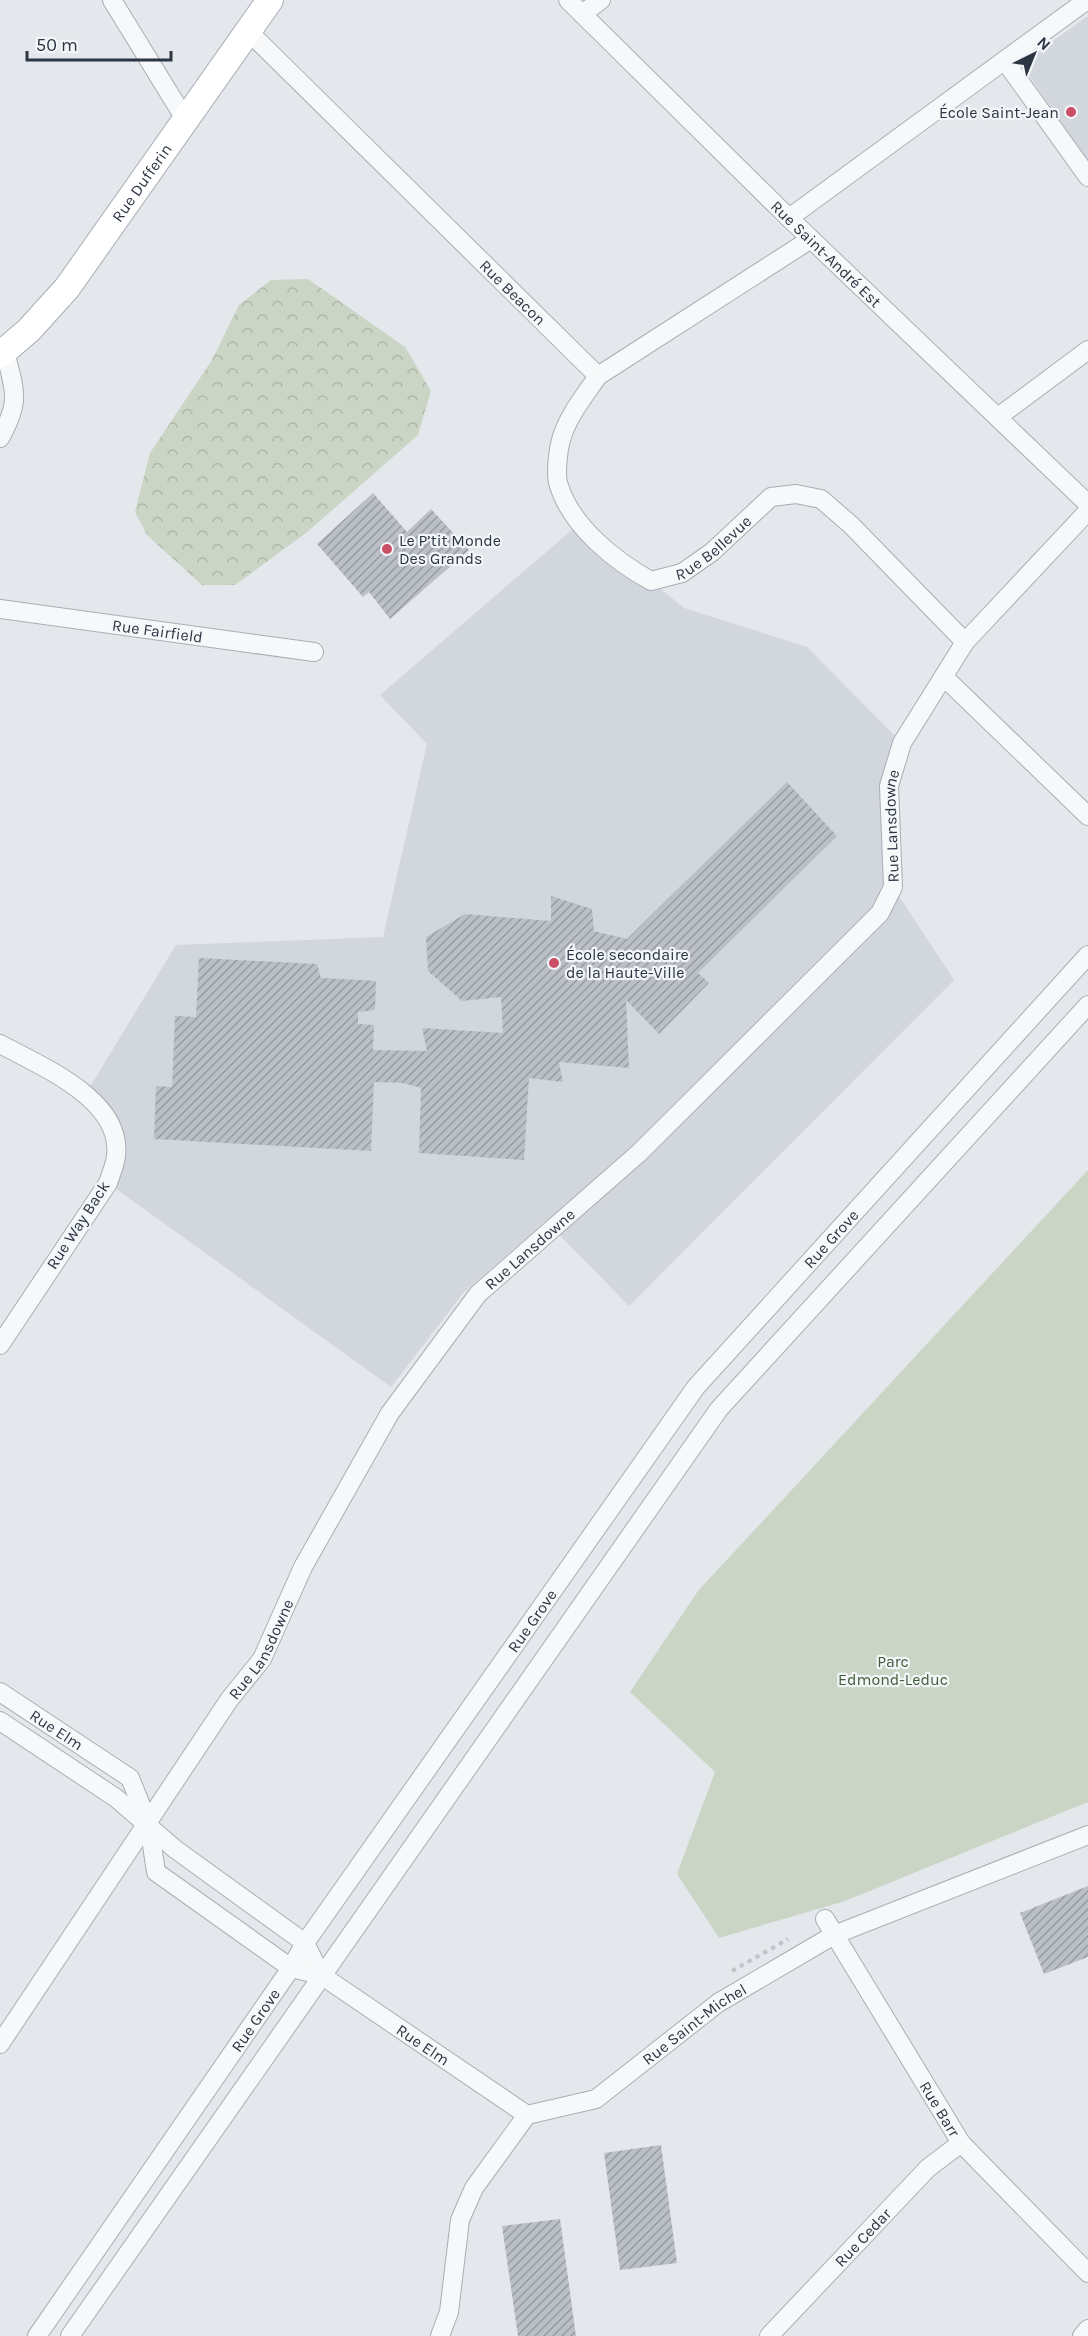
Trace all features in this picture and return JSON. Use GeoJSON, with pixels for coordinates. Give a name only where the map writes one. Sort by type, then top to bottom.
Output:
{"type":"FeatureCollection","features":[{"type":"Feature","properties":{"kind":"main road","name":"Rue Dufferin"},"geometry":{"type":"LineString","coordinates":[[2,354],[67,288],[270,0]]}},
{"type":"Feature","properties":{"kind":"street"},"geometry":{"type":"LineString","coordinates":[[112,0],[185,119]]}},
{"type":"Feature","properties":{"kind":"street","name":"Rue Saint-André Est"},"geometry":{"type":"LineString","coordinates":[[568,0],[789,218],[1088,504]]}},
{"type":"Feature","properties":{"kind":"street"},"geometry":{"type":"LineString","coordinates":[[582,14],[601,0]]}},
{"type":"Feature","properties":{"kind":"street"},"geometry":{"type":"LineString","coordinates":[[789,218],[1087,0]]}},
{"type":"Feature","properties":{"kind":"street","name":"Rue Beacon"},"geometry":{"type":"LineString","coordinates":[[248,32],[598,375]]}},
{"type":"Feature","properties":{"kind":"street"},"geometry":{"type":"LineString","coordinates":[[1005,62],[1088,177]]}},
{"type":"Feature","properties":{"kind":"street"},"geometry":{"type":"LineString","coordinates":[[598,375],[811,239]]}},
{"type":"Feature","properties":{"kind":"street"},"geometry":{"type":"LineString","coordinates":[[998,417],[1088,350]]}},
{"type":"Feature","properties":{"kind":"street"},"geometry":{"type":"LineString","coordinates":[[0,438],[11,420],[16,395],[2,354]]}},
{"type":"Feature","properties":{"kind":"street","name":"Rue Bellevue"},"geometry":{"type":"LineString","coordinates":[[598,375],[578,405],[561,440],[558,484],[580,523],[623,566],[651,581],[682,573],[712,552],[736,527],[771,497],[796,494],[821,499],[850,525],[965,642]]}},
{"type":"Feature","properties":{"kind":"street","name":"Rue Lansdowne"},"geometry":{"type":"LineString","coordinates":[[0,2044],[230,1700],[262,1659],[303,1567],[390,1413],[478,1294],[639,1153],[880,913],[893,887],[889,786],[902,743],[965,642],[1088,511]]}},
{"type":"Feature","properties":{"kind":"street","name":"Rue Fairfield"},"geometry":{"type":"LineString","coordinates":[[0,609],[314,652]]}},
{"type":"Feature","properties":{"kind":"street"},"geometry":{"type":"LineString","coordinates":[[944,677],[1088,816]]}},
{"type":"Feature","properties":{"kind":"street","name":"Rue Grove"},"geometry":{"type":"LineString","coordinates":[[36,2336],[291,1968],[305,1943],[696,1387],[1088,955]]}},
{"type":"Feature","properties":{"kind":"street","name":"Rue Grove"},"geometry":{"type":"LineString","coordinates":[[70,2336],[321,1974],[719,1409],[1088,1005]]}},
{"type":"Feature","properties":{"kind":"street","name":"Rue Way Back"},"geometry":{"type":"LineString","coordinates":[[0,1044],[87,1092],[113,1129],[116,1155],[108,1183],[0,1345]]}},
{"type":"Feature","properties":{"kind":"street","name":"Rue Elm"},"geometry":{"type":"LineString","coordinates":[[0,1692],[130,1778],[148,1825],[156,1872],[291,1968],[321,1974],[527,2115]]}},
{"type":"Feature","properties":{"kind":"street","name":"Rue Elm"},"geometry":{"type":"LineString","coordinates":[[0,1721],[116,1798],[175,1849],[305,1943],[321,1974]]}},
{"type":"Feature","properties":{"kind":"street","name":"Rue Saint-Michel"},"geometry":{"type":"LineString","coordinates":[[527,2115],[596,2098],[718,2003],[829,1927],[1088,1835]]}},
{"type":"Feature","properties":{"kind":"street","name":"Rue Barr"},"geometry":{"type":"LineString","coordinates":[[829,1927],[961,2144],[1088,2273]]}},
{"type":"Feature","properties":{"kind":"street"},"geometry":{"type":"LineString","coordinates":[[440,2336],[449,2312],[460,2220],[474,2188],[527,2115]]}},
{"type":"Feature","properties":{"kind":"street","name":"Rue Cedar"},"geometry":{"type":"LineString","coordinates":[[769,2336],[928,2168],[961,2144]]}},
{"type":"Feature","properties":{"kind":"street"},"geometry":{"type":"LineString","coordinates":[[1082,2336],[1088,2329]]}},
{"type":"Feature","properties":{"kind":"shaded area","name":"École Saint-Jean"},"geometry":{"type":"Polygon","coordinates":[[[1088,16],[1088,161],[1021,64],[1088,16]]]}},
{"type":"Feature","properties":{"kind":"shaded area","name":"École secondaire de la Haute-Ville"},"geometry":{"type":"Polygon","coordinates":[[[580,523],[684,608],[807,647],[902,743],[889,786],[893,887],[954,980],[629,1306],[546,1221],[464,1292],[391,1387],[108,1183],[116,1155],[87,1092],[176,945],[383,937],[427,744],[380,695],[580,523]]]}},
{"type":"Feature","properties":{"kind":"green space"},"geometry":{"type":"Polygon","coordinates":[[[308,279],[405,347],[431,391],[418,435],[306,533],[235,585],[202,585],[147,535],[135,512],[150,453],[212,360],[239,305],[271,280],[308,279]]]}},
{"type":"Feature","properties":{"kind":"green space","name":"Parc Edmond-Leduc"},"geometry":{"type":"Polygon","coordinates":[[[1088,1170],[1088,1802],[845,1901],[719,1938],[677,1874],[715,1772],[630,1692],[698,1591],[1088,1170]]]}},
{"type":"Feature","properties":{"kind":"building"},"geometry":{"type":"Polygon","coordinates":[[[373,493],[407,532],[431,509],[469,550],[390,619],[369,592],[363,597],[317,544],[373,493]]]}},
{"type":"Feature","properties":{"kind":"building"},"geometry":{"type":"Polygon","coordinates":[[[787,782],[837,836],[698,973],[709,983],[659,1034],[626,1000],[629,1068],[559,1062],[563,1082],[529,1078],[524,1160],[419,1153],[421,1088],[403,1083],[374,1082],[371,1151],[154,1139],[156,1086],[172,1087],[175,1016],[196,1017],[199,958],[317,964],[321,978],[376,981],[375,1010],[358,1012],[358,1024],[374,1025],[373,1050],[427,1051],[422,1028],[503,1033],[501,997],[462,1001],[428,971],[426,937],[465,914],[551,921],[551,896],[592,909],[594,931],[627,939],[787,782]]]}},
{"type":"Feature","properties":{"kind":"building"},"geometry":{"type":"Polygon","coordinates":[[[1088,1886],[1088,1957],[1044,1974],[1020,1913],[1088,1886]]]}},
{"type":"Feature","properties":{"kind":"building"},"geometry":{"type":"Polygon","coordinates":[[[661,2145],[677,2263],[620,2270],[604,2153],[661,2145]]]}},
{"type":"Feature","properties":{"kind":"building"},"geometry":{"type":"Polygon","coordinates":[[[560,2219],[576,2336],[518,2336],[502,2226],[560,2219]]]}},
{"type":"Feature","properties":{"kind":"place","name":"École Saint-Jean"},"geometry":{"type":"Point","coordinates":[1071,112]}},
{"type":"Feature","properties":{"kind":"place","name":"Le P’tit Monde Des Grands"},"geometry":{"type":"Point","coordinates":[387,549]}},
{"type":"Feature","properties":{"kind":"place","name":"École secondaire de la Haute-Ville"},"geometry":{"type":"Point","coordinates":[554,963]}}]}
